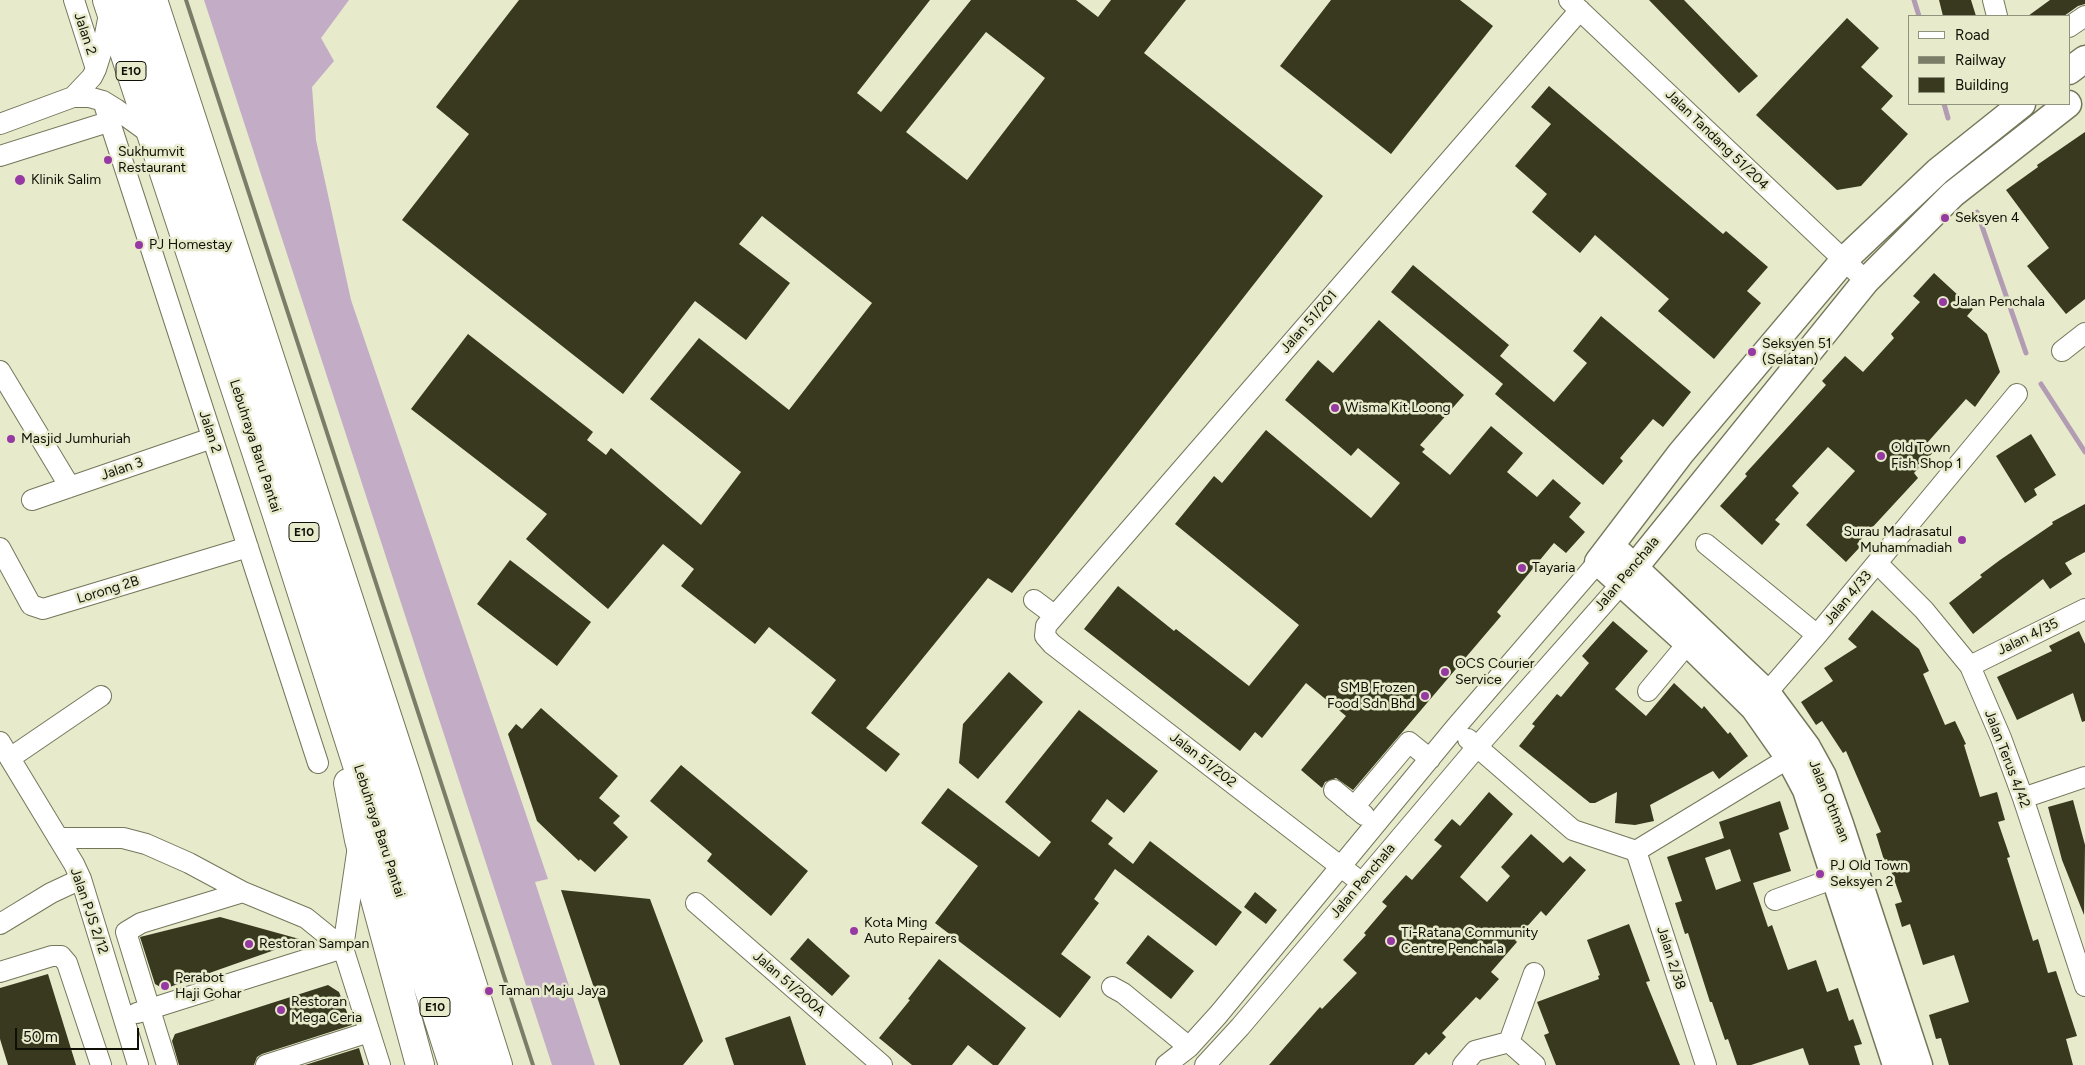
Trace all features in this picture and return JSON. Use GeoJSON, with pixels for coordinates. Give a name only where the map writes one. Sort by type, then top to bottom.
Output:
{"type":"FeatureCollection","features":[{"type":"Feature","properties":{"kind":"highway"},"geometry":{"type":"LineString","coordinates":[[153,0],[406,774],[498,1065]]}},
{"type":"Feature","properties":{"kind":"highway","name":"Lebuhraya Baru Pantai"},"geometry":{"type":"LineString","coordinates":[[116,3],[152,135],[347,731],[453,1065]]}},
{"type":"Feature","properties":{"kind":"highway","name":"Lebuhraya Baru Pantai"},"geometry":{"type":"LineString","coordinates":[[116,3],[366,724],[474,1065]]}},
{"type":"Feature","properties":{"kind":"highway"},"geometry":{"type":"LineString","coordinates":[[347,731],[347,781],[359,840],[420,1065]]}},
{"type":"Feature","properties":{"kind":"main road"},"geometry":{"type":"LineString","coordinates":[[2070,70],[2085,59]]}},
{"type":"Feature","properties":{"kind":"main road","name":"Jalan Penchala"},"geometry":{"type":"LineString","coordinates":[[2070,102],[2085,91]]}},
{"type":"Feature","properties":{"kind":"main road","name":"Jalan Penchala"},"geometry":{"type":"LineString","coordinates":[[1604,554],[1682,453],[1844,260],[1938,171],[2021,105]]}},
{"type":"Feature","properties":{"kind":"main road","name":"Jalan Penchala"},"geometry":{"type":"LineString","coordinates":[[1628,575],[1866,281],[1954,194],[2067,105]]}},
{"type":"Feature","properties":{"kind":"main road","name":"Jalan Othman"},"geometry":{"type":"LineString","coordinates":[[1604,554],[1760,701],[1798,753],[1822,776],[1840,824],[1919,1065]]}},
{"type":"Feature","properties":{"kind":"main road","name":"Jalan Othman"},"geometry":{"type":"LineString","coordinates":[[1628,575],[1688,643],[1760,701]]}},
{"type":"Feature","properties":{"kind":"main road","name":"Jalan Othman"},"geometry":{"type":"LineString","coordinates":[[1798,753],[1806,790],[1896,1065]]}},
{"type":"Feature","properties":{"kind":"street","name":"Jalan 2"},"geometry":{"type":"LineString","coordinates":[[74,0],[96,69]]}},
{"type":"Feature","properties":{"kind":"street"},"geometry":{"type":"LineString","coordinates":[[1993,0],[1997,15]]}},
{"type":"Feature","properties":{"kind":"street"},"geometry":{"type":"LineString","coordinates":[[73,97],[92,77],[96,69],[116,3]]}},
{"type":"Feature","properties":{"kind":"street","name":"Jalan Tandang 51/204"},"geometry":{"type":"LineString","coordinates":[[1574,5],[1866,281]]}},
{"type":"Feature","properties":{"kind":"street","name":"Jalan 51/201"},"geometry":{"type":"LineString","coordinates":[[1045,636],[1046,626],[1054,615],[1574,5]]}},
{"type":"Feature","properties":{"kind":"street"},"geometry":{"type":"LineString","coordinates":[[2070,26],[2085,16]]}},
{"type":"Feature","properties":{"kind":"street"},"geometry":{"type":"LineString","coordinates":[[0,124],[73,97],[89,97],[103,101],[152,135]]}},
{"type":"Feature","properties":{"kind":"street","name":"Jalan 2"},"geometry":{"type":"LineString","coordinates":[[103,101],[108,122],[318,763]]}},
{"type":"Feature","properties":{"kind":"street"},"geometry":{"type":"LineString","coordinates":[[0,156],[108,122]]}},
{"type":"Feature","properties":{"kind":"street"},"geometry":{"type":"LineString","coordinates":[[2062,351],[2085,334]]}},
{"type":"Feature","properties":{"kind":"street"},"geometry":{"type":"LineString","coordinates":[[0,371],[70,487]]}},
{"type":"Feature","properties":{"kind":"street","name":"Jalan 4/33"},"geometry":{"type":"LineString","coordinates":[[1760,701],[2017,394]]}},
{"type":"Feature","properties":{"kind":"street","name":"Jalan 3"},"geometry":{"type":"LineString","coordinates":[[32,500],[212,438]]}},
{"type":"Feature","properties":{"kind":"street"},"geometry":{"type":"LineString","coordinates":[[1706,544],[1817,635]]}},
{"type":"Feature","properties":{"kind":"street","name":"Lorong 2B"},"geometry":{"type":"LineString","coordinates":[[0,548],[31,605],[43,610],[248,547]]}},
{"type":"Feature","properties":{"kind":"street","name":"Jalan Penchala"},"geometry":{"type":"LineString","coordinates":[[1166,1065],[1189,1047],[1218,1015],[1455,728],[1604,554]]}},
{"type":"Feature","properties":{"kind":"street","name":"Jalan Terus 4/42"},"geometry":{"type":"LineString","coordinates":[[1877,563],[1924,610],[1970,666],[2001,738],[2079,946],[2085,986]]}},
{"type":"Feature","properties":{"kind":"street","name":"Jalan Penchala"},"geometry":{"type":"LineString","coordinates":[[1205,1065],[1477,747],[1628,575]]}},
{"type":"Feature","properties":{"kind":"street"},"geometry":{"type":"LineString","coordinates":[[1034,600],[1054,615]]}},
{"type":"Feature","properties":{"kind":"street","name":"Jalan 4/35"},"geometry":{"type":"LineString","coordinates":[[1970,666],[2085,609]]}},
{"type":"Feature","properties":{"kind":"street","name":"Jalan 51/202"},"geometry":{"type":"LineString","coordinates":[[1045,636],[1052,644],[1362,883]]}},
{"type":"Feature","properties":{"kind":"street"},"geometry":{"type":"LineString","coordinates":[[1648,692],[1688,643]]}},
{"type":"Feature","properties":{"kind":"street"},"geometry":{"type":"LineString","coordinates":[[6,760],[101,696]]}},
{"type":"Feature","properties":{"kind":"street"},"geometry":{"type":"LineString","coordinates":[[1455,728],[1574,830],[1636,851],[1798,753]]}},
{"type":"Feature","properties":{"kind":"street"},"geometry":{"type":"LineString","coordinates":[[1354,807],[1409,742],[1430,759]]}},
{"type":"Feature","properties":{"kind":"street","name":"Jalan PJS 2/12"},"geometry":{"type":"LineString","coordinates":[[6,760],[58,838],[81,879],[138,1065]]}},
{"type":"Feature","properties":{"kind":"street"},"geometry":{"type":"LineString","coordinates":[[2023,798],[2085,777]]}},
{"type":"Feature","properties":{"kind":"street"},"geometry":{"type":"LineString","coordinates":[[1334,790],[1375,825]]}},
{"type":"Feature","properties":{"kind":"street"},"geometry":{"type":"LineString","coordinates":[[58,838],[122,838],[146,844],[189,863],[243,892],[306,918],[343,948]]}},
{"type":"Feature","properties":{"kind":"street"},"geometry":{"type":"LineString","coordinates":[[359,840],[343,948],[380,1065]]}},
{"type":"Feature","properties":{"kind":"street","name":"Jalan 2/38"},"geometry":{"type":"LineString","coordinates":[[1636,851],[1706,1065]]}},
{"type":"Feature","properties":{"kind":"street"},"geometry":{"type":"LineString","coordinates":[[1775,900],[1835,878]]}},
{"type":"Feature","properties":{"kind":"street"},"geometry":{"type":"LineString","coordinates":[[0,924],[51,893],[81,879]]}},
{"type":"Feature","properties":{"kind":"street"},"geometry":{"type":"LineString","coordinates":[[168,1065],[126,932],[141,923],[243,892]]}},
{"type":"Feature","properties":{"kind":"street","name":"Jalan 51/200A"},"geometry":{"type":"LineString","coordinates":[[696,903],[882,1065]]}},
{"type":"Feature","properties":{"kind":"street"},"geometry":{"type":"LineString","coordinates":[[123,1018],[343,948]]}},
{"type":"Feature","properties":{"kind":"street"},"geometry":{"type":"LineString","coordinates":[[0,972],[52,956],[61,956],[67,963],[100,1065]]}},
{"type":"Feature","properties":{"kind":"street"},"geometry":{"type":"LineString","coordinates":[[1509,1042],[1534,973]]}},
{"type":"Feature","properties":{"kind":"street"},"geometry":{"type":"LineString","coordinates":[[1112,987],[1123,993],[1189,1047]]}},
{"type":"Feature","properties":{"kind":"street"},"geometry":{"type":"LineString","coordinates":[[266,1065],[370,1032]]}},
{"type":"Feature","properties":{"kind":"street"},"geometry":{"type":"LineString","coordinates":[[1463,1065],[1475,1051],[1509,1042]]}},
{"type":"Feature","properties":{"kind":"street"},"geometry":{"type":"LineString","coordinates":[[1509,1042],[1534,1065]]}},
{"type":"Feature","properties":{"kind":"shaded area"},"geometry":{"type":"Polygon","coordinates":[[[204,0],[349,0],[321,38],[334,61],[312,87],[316,140],[351,300],[548,879],[535,882],[595,1065],[552,1065],[204,0]]]}},
{"type":"Feature","properties":{"kind":"building"},"geometry":{"type":"Polygon","coordinates":[[[519,0],[930,0],[857,93],[881,112],[971,0],[1076,0],[1098,17],[1111,0],[1186,0],[1144,53],[1323,196],[1012,593],[988,578],[866,728],[900,754],[886,772],[811,713],[836,680],[769,627],[755,644],[681,586],[694,569],[663,544],[608,609],[526,539],[547,514],[411,409],[468,334],[593,432],[587,440],[606,455],[611,448],[701,525],[741,472],[650,399],[699,338],[789,410],[872,303],[762,216],[739,244],[790,283],[746,340],[695,301],[623,394],[402,220],[469,134],[436,107],[519,0]],[[986,32],[906,132],[967,180],[1045,78],[986,32]]]}},
{"type":"Feature","properties":{"kind":"building"},"geometry":{"type":"Polygon","coordinates":[[[1331,0],[1460,0],[1493,26],[1391,154],[1280,66],[1331,0]]]}},
{"type":"Feature","properties":{"kind":"building"},"geometry":{"type":"Polygon","coordinates":[[[1649,0],[1684,0],[1758,76],[1739,93],[1649,0]]]}},
{"type":"Feature","properties":{"kind":"building"},"geometry":{"type":"Polygon","coordinates":[[[1939,0],[1971,0],[1976,15],[1943,15],[1939,0]]]}},
{"type":"Feature","properties":{"kind":"building"},"geometry":{"type":"Polygon","coordinates":[[[2050,0],[2085,0],[2085,4],[2078,6],[2065,15],[2029,15],[2050,0]]]}},
{"type":"Feature","properties":{"kind":"building"},"geometry":{"type":"Polygon","coordinates":[[[1847,18],[1879,48],[1861,67],[1893,96],[1881,109],[1908,134],[1861,186],[1837,190],[1756,115],[1847,18]]]}},
{"type":"Feature","properties":{"kind":"building"},"geometry":{"type":"Polygon","coordinates":[[[1549,86],[1723,234],[1726,231],[1768,267],[1747,291],[1761,303],[1714,359],[1658,311],[1669,299],[1595,235],[1580,253],[1532,212],[1547,194],[1515,166],[1551,124],[1531,107],[1549,86]]]}},
{"type":"Feature","properties":{"kind":"building"},"geometry":{"type":"Polygon","coordinates":[[[2085,132],[2085,299],[2066,314],[2027,266],[2049,248],[2006,190],[2038,167],[2037,165],[2085,132]]]}},
{"type":"Feature","properties":{"kind":"building"},"geometry":{"type":"Polygon","coordinates":[[[1413,265],[1509,345],[1500,356],[1554,402],[1587,363],[1573,351],[1601,316],[1691,392],[1663,427],[1653,419],[1620,458],[1623,461],[1603,485],[1495,394],[1503,384],[1391,292],[1413,265]]]}},
{"type":"Feature","properties":{"kind":"building"},"geometry":{"type":"Polygon","coordinates":[[[1934,273],[1973,309],[1967,316],[1987,334],[2000,372],[1975,407],[1966,399],[1927,443],[1935,450],[1914,473],[1918,478],[1857,544],[1860,547],[1846,562],[1806,525],[1855,471],[1828,447],[1792,486],[1799,493],[1775,520],[1780,524],[1762,545],[1720,506],[1747,476],[1745,474],[1826,385],[1822,381],[1845,356],[1863,372],[1894,338],[1891,334],[1920,302],[1913,296],[1934,273]]]}},
{"type":"Feature","properties":{"kind":"building"},"geometry":{"type":"Polygon","coordinates":[[[1379,320],[1464,395],[1420,445],[1425,449],[1422,452],[1450,475],[1491,426],[1523,453],[1507,472],[1537,497],[1553,479],[1581,503],[1569,517],[1585,532],[1566,553],[1554,543],[1497,612],[1501,616],[1353,790],[1336,778],[1325,782],[1322,788],[1301,770],[1346,716],[1306,683],[1262,738],[1255,732],[1240,751],[1084,629],[1118,586],[1174,631],[1176,629],[1249,686],[1299,625],[1175,524],[1214,476],[1222,483],[1266,430],[1371,518],[1400,483],[1358,448],[1351,456],[1285,400],[1318,360],[1333,373],[1379,320]]]}},
{"type":"Feature","properties":{"kind":"building"},"geometry":{"type":"Polygon","coordinates":[[[2031,434],[2056,475],[2034,489],[2037,495],[2025,503],[1996,456],[2031,434]]]}},
{"type":"Feature","properties":{"kind":"building"},"geometry":{"type":"Polygon","coordinates":[[[2085,504],[2085,552],[2065,563],[2072,574],[2050,589],[2043,579],[1973,634],[1949,603],[1982,577],[1980,575],[2053,524],[2052,522],[2085,504]]]}},
{"type":"Feature","properties":{"kind":"building"},"geometry":{"type":"Polygon","coordinates":[[[510,560],[591,622],[557,666],[477,604],[510,560]]]}},
{"type":"Feature","properties":{"kind":"building"},"geometry":{"type":"Polygon","coordinates":[[[1872,610],[1919,649],[1929,671],[1923,674],[1945,725],[1955,721],[1966,744],[1964,745],[1980,797],[1997,792],[2005,820],[1998,822],[2010,857],[2007,858],[2033,941],[2038,939],[2048,973],[2056,971],[2077,1036],[2066,1039],[2073,1065],[1949,1065],[1941,1038],[1936,1039],[1929,1015],[1969,1002],[1954,955],[1923,965],[1910,924],[1902,927],[1895,904],[1902,902],[1887,859],[1884,860],[1876,834],[1881,832],[1846,751],[1843,753],[1822,721],[1816,725],[1801,702],[1833,681],[1824,668],[1857,647],[1848,639],[1872,610]]]}},
{"type":"Feature","properties":{"kind":"building"},"geometry":{"type":"Polygon","coordinates":[[[1613,621],[1648,651],[1615,689],[1646,716],[1674,683],[1702,709],[1704,706],[1728,734],[1730,732],[1748,756],[1719,779],[1713,771],[1650,805],[1654,821],[1635,825],[1615,823],[1617,792],[1595,803],[1590,803],[1519,746],[1535,726],[1532,724],[1557,694],[1561,697],[1589,663],[1582,656],[1613,621]]]}},
{"type":"Feature","properties":{"kind":"building"},"geometry":{"type":"Polygon","coordinates":[[[2079,631],[2085,644],[2085,721],[2082,722],[2073,693],[2017,720],[1997,677],[2052,651],[2049,646],[2079,631]]]}},
{"type":"Feature","properties":{"kind":"building"},"geometry":{"type":"Polygon","coordinates":[[[1009,672],[1043,702],[978,779],[959,763],[963,724],[1009,672]]]}},
{"type":"Feature","properties":{"kind":"building"},"geometry":{"type":"Polygon","coordinates":[[[541,708],[618,776],[599,798],[620,816],[613,823],[628,837],[595,872],[580,859],[579,861],[537,821],[508,734],[516,724],[522,729],[541,708]]]}},
{"type":"Feature","properties":{"kind":"building"},"geometry":{"type":"Polygon","coordinates":[[[1079,710],[1158,771],[1124,813],[1107,799],[1091,821],[1113,838],[1108,844],[1133,864],[1150,841],[1242,912],[1216,946],[1115,869],[1094,899],[1099,903],[1061,954],[1091,977],[1060,1018],[935,923],[978,866],[921,823],[948,788],[1039,857],[1051,842],[1005,802],[1079,710]]]}},
{"type":"Feature","properties":{"kind":"building"},"geometry":{"type":"Polygon","coordinates":[[[681,765],[808,871],[771,916],[707,861],[712,854],[650,801],[681,765]]]}},
{"type":"Feature","properties":{"kind":"building"},"geometry":{"type":"Polygon","coordinates":[[[1489,792],[1513,814],[1460,877],[1487,902],[1510,876],[1501,867],[1531,834],[1563,863],[1570,856],[1586,870],[1546,916],[1541,911],[1515,940],[1517,942],[1491,972],[1499,979],[1480,1000],[1476,997],[1442,1033],[1446,1037],[1429,1055],[1426,1052],[1414,1065],[1269,1065],[1320,1007],[1322,1009],[1357,973],[1343,960],[1366,935],[1364,933],[1387,906],[1382,902],[1406,875],[1412,880],[1442,846],[1434,840],[1452,819],[1460,826],[1489,792]]]}},
{"type":"Feature","properties":{"kind":"building"},"geometry":{"type":"Polygon","coordinates":[[[2073,800],[2085,845],[2084,915],[2062,860],[2048,807],[2073,800]]]}},
{"type":"Feature","properties":{"kind":"building"},"geometry":{"type":"Polygon","coordinates":[[[1780,801],[1789,829],[1779,833],[1791,871],[1753,883],[1768,927],[1772,925],[1788,970],[1816,960],[1827,992],[1838,988],[1849,1021],[1853,1019],[1862,1044],[1854,1046],[1860,1065],[1809,1065],[1803,1048],[1751,1065],[1737,1065],[1728,1039],[1725,1040],[1712,1002],[1710,1002],[1688,933],[1685,934],[1675,903],[1682,901],[1667,857],[1724,838],[1719,822],[1780,801]],[[1730,849],[1705,858],[1716,890],[1741,881],[1730,849]]]}},
{"type":"Feature","properties":{"kind":"building"},"geometry":{"type":"Polygon","coordinates":[[[561,890],[650,899],[703,1041],[683,1065],[620,1065],[561,890]]]}},
{"type":"Feature","properties":{"kind":"building"},"geometry":{"type":"Polygon","coordinates":[[[1255,892],[1277,910],[1266,924],[1244,907],[1255,892]]]}},
{"type":"Feature","properties":{"kind":"building"},"geometry":{"type":"Polygon","coordinates":[[[220,917],[303,940],[164,989],[155,984],[140,937],[220,917]]]}},
{"type":"Feature","properties":{"kind":"building"},"geometry":{"type":"Polygon","coordinates":[[[1629,924],[1650,981],[1646,982],[1680,1065],[1556,1065],[1544,1035],[1549,1033],[1537,1002],[1599,979],[1598,976],[1600,975],[1587,940],[1629,924]]]}},
{"type":"Feature","properties":{"kind":"building"},"geometry":{"type":"Polygon","coordinates":[[[1148,935],[1194,971],[1171,999],[1126,963],[1148,935]]]}},
{"type":"Feature","properties":{"kind":"building"},"geometry":{"type":"Polygon","coordinates":[[[808,938],[850,976],[832,996],[790,959],[808,938]]]}},
{"type":"Feature","properties":{"kind":"building"},"geometry":{"type":"Polygon","coordinates":[[[939,959],[1026,1028],[998,1065],[993,1065],[968,1045],[952,1065],[912,1065],[879,1038],[910,1000],[908,999],[939,959]]]}},
{"type":"Feature","properties":{"kind":"building"},"geometry":{"type":"Polygon","coordinates":[[[48,974],[76,1065],[8,1065],[0,1039],[0,988],[48,974]]]}},
{"type":"Feature","properties":{"kind":"building"},"geometry":{"type":"Polygon","coordinates":[[[328,985],[339,992],[352,1025],[262,1054],[257,1057],[254,1065],[179,1065],[172,1041],[175,1034],[328,985]]]}},
{"type":"Feature","properties":{"kind":"building"},"geometry":{"type":"Polygon","coordinates":[[[790,1016],[806,1065],[734,1065],[725,1038],[790,1016]]]}},
{"type":"Feature","properties":{"kind":"building"},"geometry":{"type":"Polygon","coordinates":[[[359,1048],[364,1065],[305,1065],[359,1048]]]}},
{"type":"Feature","properties":{"kind":"waterway"},"geometry":{"type":"LineString","coordinates":[[1914,0],[1919,15]]}},
{"type":"Feature","properties":{"kind":"waterway"},"geometry":{"type":"LineString","coordinates":[[1944,105],[1948,118]]}},
{"type":"Feature","properties":{"kind":"waterway"},"geometry":{"type":"LineString","coordinates":[[1977,212],[2026,353]]}},
{"type":"Feature","properties":{"kind":"waterway"},"geometry":{"type":"LineString","coordinates":[[2041,384],[2085,452]]}},
{"type":"Feature","properties":{"kind":"railway"},"geometry":{"type":"LineString","coordinates":[[186,0],[533,1065]]}},
{"type":"Feature","properties":{"kind":"place","name":"Sukhumvit Restaurant"},"geometry":{"type":"Point","coordinates":[108,160]}},
{"type":"Feature","properties":{"kind":"place","name":"Klinik Salim"},"geometry":{"type":"Point","coordinates":[20,180]}},
{"type":"Feature","properties":{"kind":"place","name":"Seksyen 4"},"geometry":{"type":"Point","coordinates":[1945,218]}},
{"type":"Feature","properties":{"kind":"place","name":"PJ Homestay"},"geometry":{"type":"Point","coordinates":[139,245]}},
{"type":"Feature","properties":{"kind":"place","name":"Jalan Penchala"},"geometry":{"type":"Point","coordinates":[1943,302]}},
{"type":"Feature","properties":{"kind":"place","name":"Seksyen 51 (Selatan)"},"geometry":{"type":"Point","coordinates":[1752,352]}},
{"type":"Feature","properties":{"kind":"place","name":"Wisma Kit Loong"},"geometry":{"type":"Point","coordinates":[1335,408]}},
{"type":"Feature","properties":{"kind":"place","name":"Masjid Jumhuriah"},"geometry":{"type":"Point","coordinates":[11,439]}},
{"type":"Feature","properties":{"kind":"place","name":"Old Town Fish Shop 1"},"geometry":{"type":"Point","coordinates":[1881,456]}},
{"type":"Feature","properties":{"kind":"place","name":"Surau Madrasatul Muhammadiah"},"geometry":{"type":"Point","coordinates":[1962,540]}},
{"type":"Feature","properties":{"kind":"place","name":"Tayaria"},"geometry":{"type":"Point","coordinates":[1522,568]}},
{"type":"Feature","properties":{"kind":"place","name":"OCS Courier Service"},"geometry":{"type":"Point","coordinates":[1445,672]}},
{"type":"Feature","properties":{"kind":"place","name":"SMB Frozen Food Sdn Bhd"},"geometry":{"type":"Point","coordinates":[1425,696]}},
{"type":"Feature","properties":{"kind":"place","name":"PJ Old Town Seksyen 2"},"geometry":{"type":"Point","coordinates":[1820,874]}},
{"type":"Feature","properties":{"kind":"place","name":"Kota Ming Auto Repairers"},"geometry":{"type":"Point","coordinates":[854,931]}},
{"type":"Feature","properties":{"kind":"place","name":"Ti-Ratana Community Centre Penchala"},"geometry":{"type":"Point","coordinates":[1391,941]}},
{"type":"Feature","properties":{"kind":"place","name":"Restoran Sampan"},"geometry":{"type":"Point","coordinates":[249,944]}},
{"type":"Feature","properties":{"kind":"place","name":"Perabot Haji Gohar"},"geometry":{"type":"Point","coordinates":[165,986]}},
{"type":"Feature","properties":{"kind":"place","name":"Taman Maju Jaya"},"geometry":{"type":"Point","coordinates":[489,991]}},
{"type":"Feature","properties":{"kind":"place","name":"Restoran Mega Ceria"},"geometry":{"type":"Point","coordinates":[281,1010]}}]}
